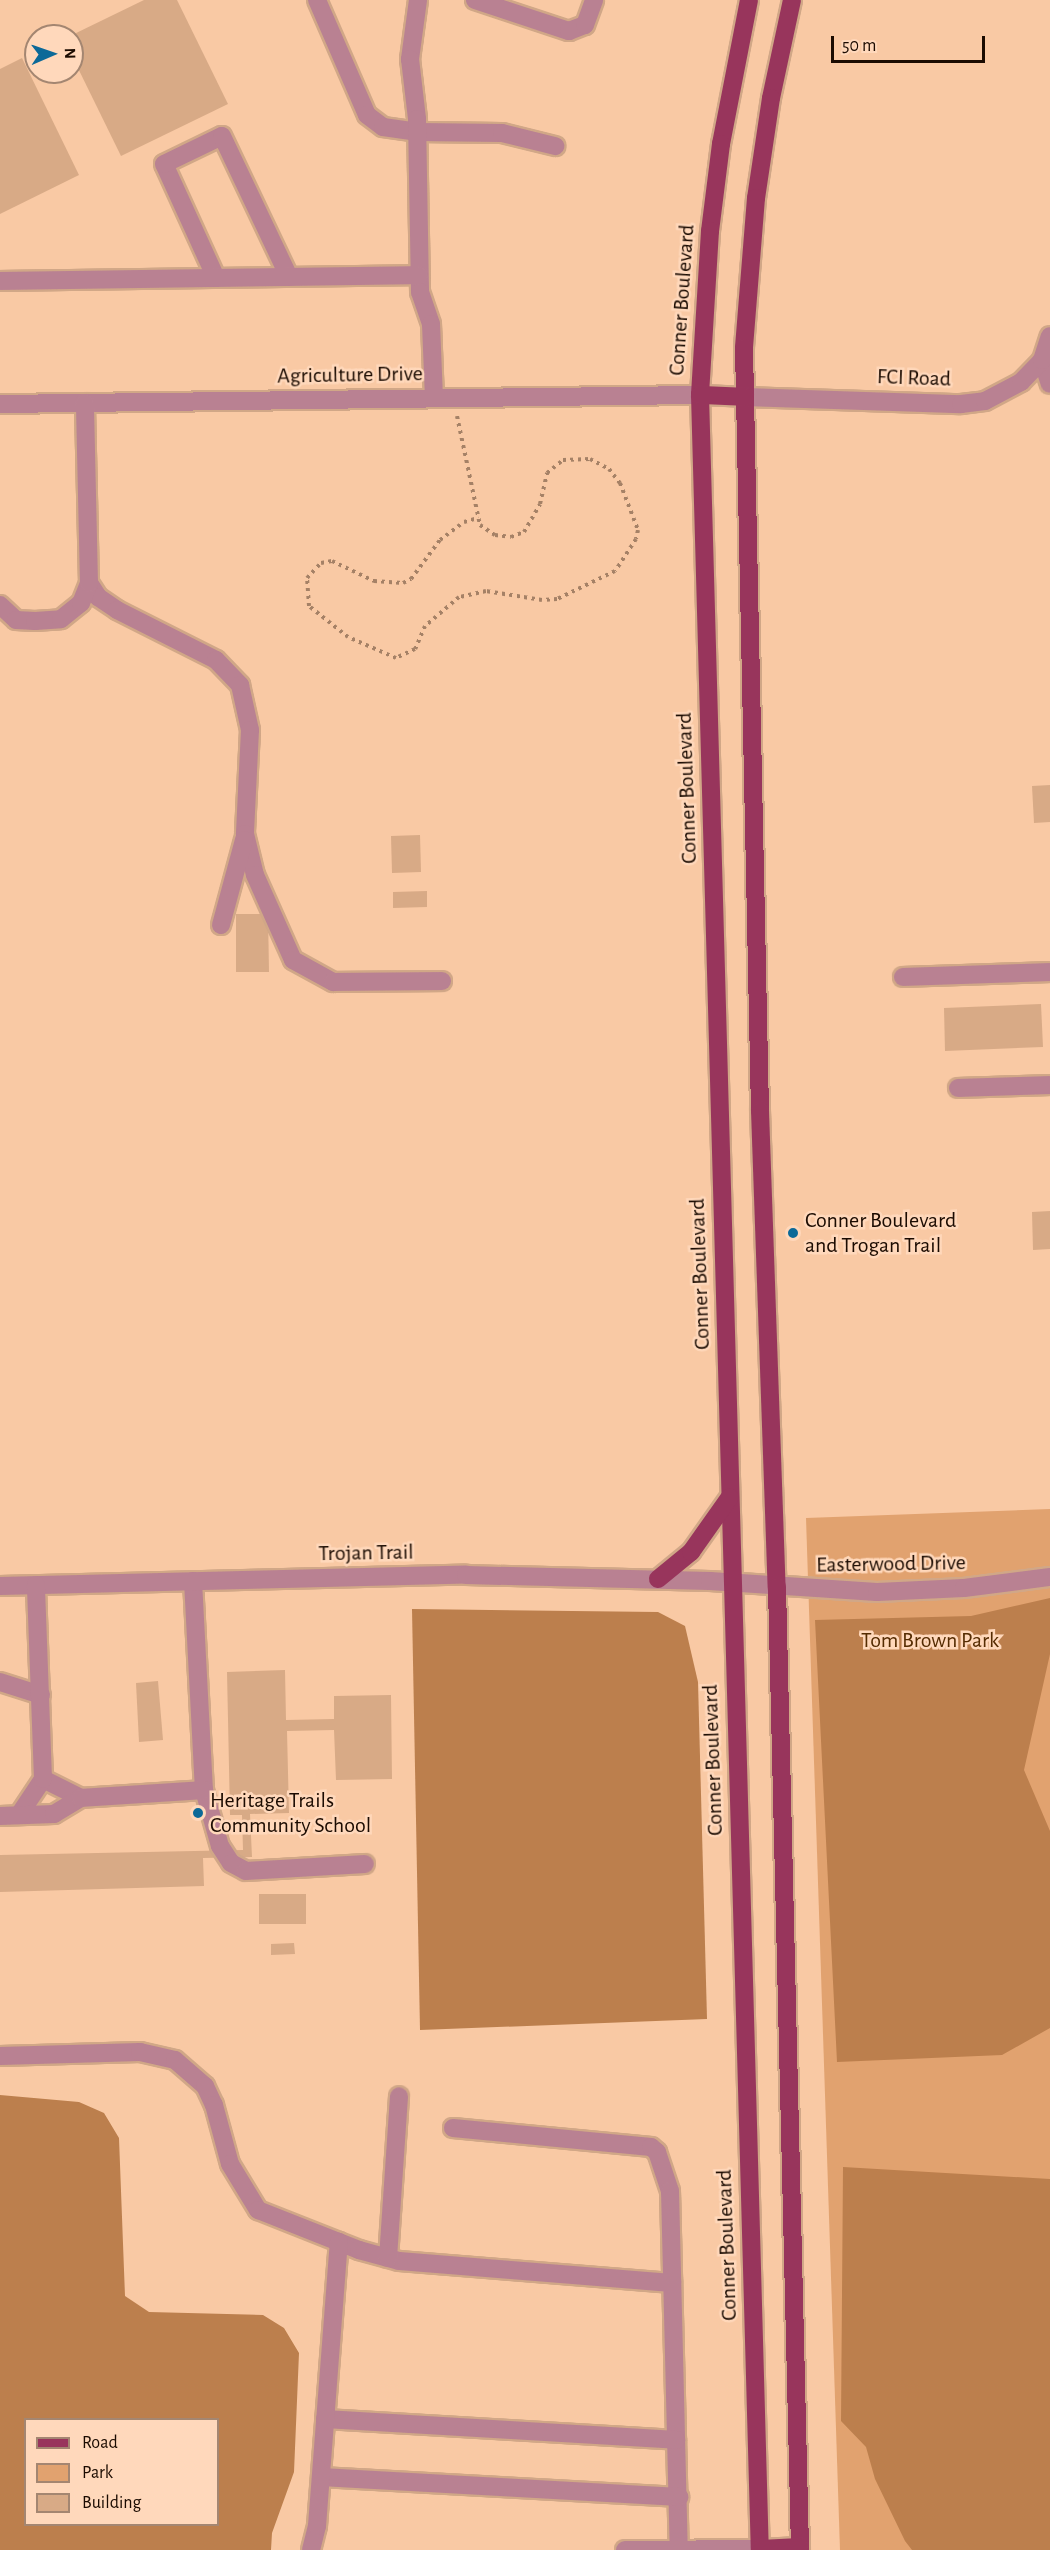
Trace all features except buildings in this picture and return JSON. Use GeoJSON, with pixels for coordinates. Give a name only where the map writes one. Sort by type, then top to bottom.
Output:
{"type":"FeatureCollection","features":[{"type":"Feature","properties":{"kind":"main road","name":"Conner Boulevard"},"geometry":{"type":"LineString","coordinates":[[749,0],[721,144],[710,231],[700,395],[760,2549]]}},
{"type":"Feature","properties":{"kind":"main road"},"geometry":{"type":"LineString","coordinates":[[760,2549],[800,2548],[777,1587],[760,1112],[745,397],[747,274],[771,98],[792,0]]}},
{"type":"Feature","properties":{"kind":"main road"},"geometry":{"type":"LineString","coordinates":[[700,395],[745,397]]}},
{"type":"Feature","properties":{"kind":"main road"},"geometry":{"type":"LineString","coordinates":[[658,1580],[691,1552],[730,1497]]}},
{"type":"Feature","properties":{"kind":"street"},"geometry":{"type":"LineString","coordinates":[[316,0],[367,115],[382,127],[417,132],[502,133],[555,146]]}},
{"type":"Feature","properties":{"kind":"street"},"geometry":{"type":"LineString","coordinates":[[418,0],[410,58],[417,132],[420,292],[431,324],[434,398]]}},
{"type":"Feature","properties":{"kind":"street"},"geometry":{"type":"LineString","coordinates":[[475,0],[568,31],[585,25],[594,0]]}},
{"type":"Feature","properties":{"kind":"street"},"geometry":{"type":"LineString","coordinates":[[216,278],[164,164],[222,136],[289,277]]}},
{"type":"Feature","properties":{"kind":"street"},"geometry":{"type":"LineString","coordinates":[[0,281],[420,276]]}},
{"type":"Feature","properties":{"kind":"street","name":"FCI Road"},"geometry":{"type":"LineString","coordinates":[[745,397],[961,404],[986,401],[1021,382],[1042,360],[1050,336]]}},
{"type":"Feature","properties":{"kind":"street"},"geometry":{"type":"LineString","coordinates":[[1042,360],[1050,384]]}},
{"type":"Feature","properties":{"kind":"street","name":"Agriculture Drive"},"geometry":{"type":"LineString","coordinates":[[0,404],[700,395]]}},
{"type":"Feature","properties":{"kind":"street"},"geometry":{"type":"LineString","coordinates":[[0,605],[16,620],[61,619],[81,603],[89,583],[85,403]]}},
{"type":"Feature","properties":{"kind":"street"},"geometry":{"type":"LineString","coordinates":[[89,583],[98,597],[117,610],[216,660],[240,685],[250,730],[245,834],[221,925]]}},
{"type":"Feature","properties":{"kind":"street"},"geometry":{"type":"LineString","coordinates":[[245,834],[255,875],[293,960],[308,971],[333,982],[442,981]]}},
{"type":"Feature","properties":{"kind":"street"},"geometry":{"type":"LineString","coordinates":[[903,977],[1050,972]]}},
{"type":"Feature","properties":{"kind":"street"},"geometry":{"type":"LineString","coordinates":[[958,1088],[1050,1085]]}},
{"type":"Feature","properties":{"kind":"street","name":"Trojan Trail"},"geometry":{"type":"LineString","coordinates":[[0,1586],[466,1575],[732,1583]]}},
{"type":"Feature","properties":{"kind":"street","name":"Easterwood Drive"},"geometry":{"type":"LineString","coordinates":[[732,1583],[877,1592],[964,1588],[1050,1577]]}},
{"type":"Feature","properties":{"kind":"street"},"geometry":{"type":"LineString","coordinates":[[194,1581],[204,1790],[220,1846],[231,1863],[246,1871],[365,1864]]}},
{"type":"Feature","properties":{"kind":"street"},"geometry":{"type":"LineString","coordinates":[[19,1815],[44,1779],[36,1585]]}},
{"type":"Feature","properties":{"kind":"street"},"geometry":{"type":"LineString","coordinates":[[0,1682],[40,1695]]}},
{"type":"Feature","properties":{"kind":"street"},"geometry":{"type":"LineString","coordinates":[[44,1779],[81,1798]]}},
{"type":"Feature","properties":{"kind":"street"},"geometry":{"type":"LineString","coordinates":[[0,1816],[54,1814],[81,1798],[204,1790]]}},
{"type":"Feature","properties":{"kind":"street"},"geometry":{"type":"LineString","coordinates":[[0,2056],[140,2052],[175,2060],[205,2086],[214,2105],[230,2164],[258,2210],[339,2242],[388,2258],[672,2283]]}},
{"type":"Feature","properties":{"kind":"street"},"geometry":{"type":"LineString","coordinates":[[388,2258],[399,2096]]}},
{"type":"Feature","properties":{"kind":"street"},"geometry":{"type":"LineString","coordinates":[[453,2128],[651,2147],[664,2166],[670,2191],[679,2549]]}},
{"type":"Feature","properties":{"kind":"street"},"geometry":{"type":"LineString","coordinates":[[311,2550],[321,2477],[339,2242]]}},
{"type":"Feature","properties":{"kind":"street"},"geometry":{"type":"LineString","coordinates":[[325,2419],[676,2440]]}},
{"type":"Feature","properties":{"kind":"street"},"geometry":{"type":"LineString","coordinates":[[321,2477],[679,2497]]}},
{"type":"Feature","properties":{"kind":"street"},"geometry":{"type":"LineString","coordinates":[[625,2550],[760,2549]]}},
{"type":"Feature","properties":{"kind":"path"},"geometry":{"type":"LineString","coordinates":[[456,398],[459,435],[478,518],[485,531],[511,537],[524,532],[540,504],[547,473],[563,460],[582,458],[609,469],[615,476],[638,530],[636,539],[615,571],[557,598],[542,600],[486,591],[459,597],[434,616],[416,649],[407,655],[388,655],[348,638],[309,606],[307,578],[321,563],[332,561],[374,581],[403,583],[411,579],[440,540],[464,522],[478,518]]}},
{"type":"Feature","properties":{"kind":"green space","name":"Tom Brown Park"},"geometry":{"type":"Polygon","coordinates":[[[1050,1509],[1050,2550],[840,2550],[806,1518],[1050,1509]]]}},
{"type":"Feature","properties":{"kind":"green space"},"geometry":{"type":"Polygon","coordinates":[[[1050,1598],[1050,1654],[1024,1770],[1050,1831],[1050,2028],[1002,2055],[837,2062],[815,1620],[971,1616],[1050,1598]]]}},
{"type":"Feature","properties":{"kind":"green space"},"geometry":{"type":"Polygon","coordinates":[[[412,1609],[658,1612],[685,1626],[698,1682],[707,2019],[420,2030],[412,1609]]]}},
{"type":"Feature","properties":{"kind":"green space"},"geometry":{"type":"Polygon","coordinates":[[[0,2095],[79,2102],[104,2113],[119,2138],[125,2296],[149,2312],[263,2315],[284,2328],[299,2353],[294,2472],[272,2533],[271,2550],[0,2550],[0,2095]]]}},
{"type":"Feature","properties":{"kind":"green space"},"geometry":{"type":"Polygon","coordinates":[[[843,2167],[1050,2179],[1050,2550],[912,2550],[905,2541],[875,2479],[866,2447],[841,2421],[843,2167]]]}},
{"type":"Feature","properties":{"kind":"place","name":"Conner Boulevard and Trogan Trail"},"geometry":{"type":"Point","coordinates":[793,1233]}},
{"type":"Feature","properties":{"kind":"place","name":"Heritage Trails Community School"},"geometry":{"type":"Point","coordinates":[198,1813]}}]}
